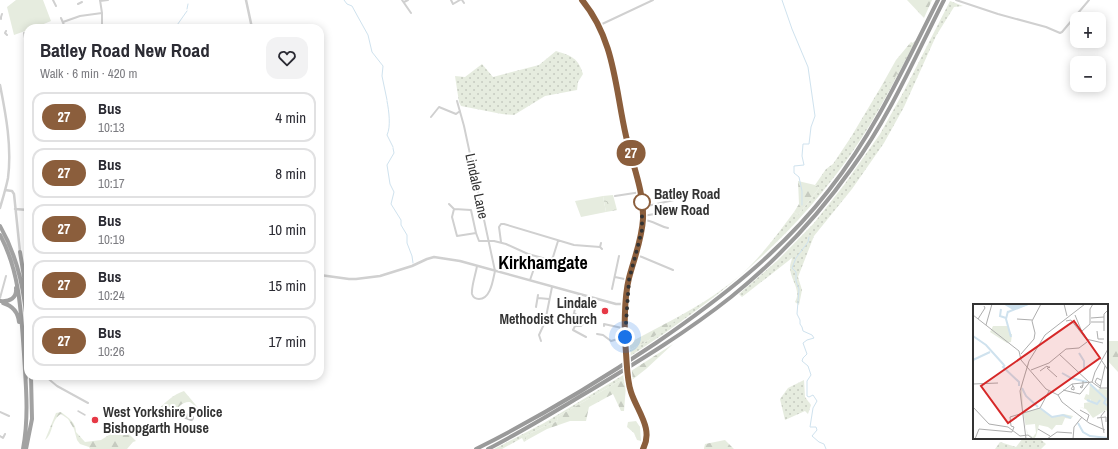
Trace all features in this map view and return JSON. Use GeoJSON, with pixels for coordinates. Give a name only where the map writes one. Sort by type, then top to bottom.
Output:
{"type":"FeatureCollection","features":[{"type":"Feature","properties":{"kind":"highway"},"geometry":{"type":"LineString","coordinates":[[476,449],[509,432],[612,373],[682,325],[733,287],[770,254],[805,218],[846,168],[891,95],[938,0]]}},
{"type":"Feature","properties":{"kind":"highway"},"geometry":{"type":"LineString","coordinates":[[488,449],[549,415],[636,363],[730,298],[774,259],[808,223],[853,167],[896,97],[944,0]]}},
{"type":"Feature","properties":{"kind":"highway"},"geometry":{"type":"LineString","coordinates":[[0,226],[8,240],[18,266],[24,296]]}},
{"type":"Feature","properties":{"kind":"highway"},"geometry":{"type":"LineString","coordinates":[[0,235],[14,269],[18,286],[21,306],[24,358]]}},
{"type":"Feature","properties":{"kind":"highway"},"geometry":{"type":"LineString","coordinates":[[0,302],[11,300],[15,295],[16,290],[14,276],[4,242]]}},
{"type":"Feature","properties":{"kind":"highway"},"geometry":{"type":"LineString","coordinates":[[20,252],[24,279]]}},
{"type":"Feature","properties":{"kind":"highway"},"geometry":{"type":"LineString","coordinates":[[0,302],[10,306],[16,312],[22,334]]}},
{"type":"Feature","properties":{"kind":"highway"},"geometry":{"type":"LineString","coordinates":[[23,449],[27,418],[26,380]]}},
{"type":"Feature","properties":{"kind":"highway"},"geometry":{"type":"LineString","coordinates":[[26,449],[33,414],[31,380]]}},
{"type":"Feature","properties":{"kind":"street"},"geometry":{"type":"LineString","coordinates":[[53,0],[56,6]]}},
{"type":"Feature","properties":{"kind":"street"},"geometry":{"type":"LineString","coordinates":[[102,24],[100,1],[108,0]]}},
{"type":"Feature","properties":{"kind":"street"},"geometry":{"type":"LineString","coordinates":[[246,0],[251,24]]}},
{"type":"Feature","properties":{"kind":"street"},"geometry":{"type":"LineString","coordinates":[[408,0],[403,1],[411,13]]}},
{"type":"Feature","properties":{"kind":"street"},"geometry":{"type":"LineString","coordinates":[[451,0],[453,4],[462,1]]}},
{"type":"Feature","properties":{"kind":"street"},"geometry":{"type":"LineString","coordinates":[[582,0],[600,25],[613,63],[621,115],[641,192],[643,220],[629,280],[625,335],[629,386],[646,428],[646,441],[643,449]]}},
{"type":"Feature","properties":{"kind":"street"},"geometry":{"type":"LineString","coordinates":[[600,25],[653,0]]}},
{"type":"Feature","properties":{"kind":"street"},"geometry":{"type":"LineString","coordinates":[[956,0],[998,14],[1046,27],[1060,33],[1089,0]]}},
{"type":"Feature","properties":{"kind":"street"},"geometry":{"type":"LineString","coordinates":[[61,18],[62,22],[80,16],[102,13]]}},
{"type":"Feature","properties":{"kind":"street"},"geometry":{"type":"LineString","coordinates":[[0,34],[6,33]]}},
{"type":"Feature","properties":{"kind":"street"},"geometry":{"type":"LineString","coordinates":[[0,85],[8,131],[9,147],[9,163],[5,190],[0,208]]}},
{"type":"Feature","properties":{"kind":"street","name":"Lindale Lane"},"geometry":{"type":"LineString","coordinates":[[457,101],[495,271]]}},
{"type":"Feature","properties":{"kind":"street"},"geometry":{"type":"LineString","coordinates":[[431,117],[439,108],[456,114],[460,111]]}},
{"type":"Feature","properties":{"kind":"street"},"geometry":{"type":"LineString","coordinates":[[5,190],[13,192],[20,252]]}},
{"type":"Feature","properties":{"kind":"street"},"geometry":{"type":"LineString","coordinates":[[615,196],[641,192]]}},
{"type":"Feature","properties":{"kind":"street"},"geometry":{"type":"LineString","coordinates":[[643,207],[674,200]]}},
{"type":"Feature","properties":{"kind":"street"},"geometry":{"type":"LineString","coordinates":[[449,204],[454,209],[471,210],[476,233],[480,241],[501,242],[538,257],[550,260],[552,259],[558,241]]}},
{"type":"Feature","properties":{"kind":"street"},"geometry":{"type":"LineString","coordinates":[[14,209],[24,210]]}},
{"type":"Feature","properties":{"kind":"street"},"geometry":{"type":"LineString","coordinates":[[454,209],[452,217],[457,236],[476,233]]}},
{"type":"Feature","properties":{"kind":"street"},"geometry":{"type":"LineString","coordinates":[[643,216],[660,213],[675,213]]}},
{"type":"Feature","properties":{"kind":"street"},"geometry":{"type":"LineString","coordinates":[[643,220],[654,222],[659,227],[666,227]]}},
{"type":"Feature","properties":{"kind":"street"},"geometry":{"type":"LineString","coordinates":[[501,242],[499,227],[501,224],[504,224],[574,245],[601,248],[601,243]]}},
{"type":"Feature","properties":{"kind":"street"},"geometry":{"type":"LineString","coordinates":[[636,255],[673,270]]}},
{"type":"Feature","properties":{"kind":"street"},"geometry":{"type":"LineString","coordinates":[[612,289],[619,256]]}},
{"type":"Feature","properties":{"kind":"street"},"geometry":{"type":"LineString","coordinates":[[324,276],[349,279],[380,276],[434,257],[448,258],[616,304],[627,304]]}},
{"type":"Feature","properties":{"kind":"street"},"geometry":{"type":"LineString","coordinates":[[530,280],[538,257]]}},
{"type":"Feature","properties":{"kind":"street"},"geometry":{"type":"LineString","coordinates":[[478,266],[472,292],[476,299],[482,299],[488,294],[495,271]]}},
{"type":"Feature","properties":{"kind":"street"},"geometry":{"type":"LineString","coordinates":[[0,298],[6,276]]}},
{"type":"Feature","properties":{"kind":"street"},"geometry":{"type":"LineString","coordinates":[[614,277],[629,280]]}},
{"type":"Feature","properties":{"kind":"street"},"geometry":{"type":"LineString","coordinates":[[541,341],[539,335],[545,322],[552,286]]}},
{"type":"Feature","properties":{"kind":"street"},"geometry":{"type":"LineString","coordinates":[[579,293],[572,322],[575,326],[573,330],[586,337]]}},
{"type":"Feature","properties":{"kind":"street"},"geometry":{"type":"LineString","coordinates":[[536,307],[538,297],[549,299]]}},
{"type":"Feature","properties":{"kind":"street"},"geometry":{"type":"LineString","coordinates":[[574,313],[582,317],[584,321],[581,326],[575,326]]}},
{"type":"Feature","properties":{"kind":"street"},"geometry":{"type":"LineString","coordinates":[[546,318],[557,322]]}},
{"type":"Feature","properties":{"kind":"street"},"geometry":{"type":"LineString","coordinates":[[604,326],[604,324],[622,328]]}},
{"type":"Feature","properties":{"kind":"street"},"geometry":{"type":"LineString","coordinates":[[622,328],[625,324]]}},
{"type":"Feature","properties":{"kind":"street"},"geometry":{"type":"LineString","coordinates":[[622,328],[625,335]]}},
{"type":"Feature","properties":{"kind":"street"},"geometry":{"type":"LineString","coordinates":[[597,334],[604,335],[611,342],[625,335]]}},
{"type":"Feature","properties":{"kind":"street"},"geometry":{"type":"LineString","coordinates":[[27,394],[28,380]]}},
{"type":"Feature","properties":{"kind":"street"},"geometry":{"type":"LineString","coordinates":[[50,380],[57,386],[88,403]]}},
{"type":"Feature","properties":{"kind":"street"},"geometry":{"type":"LineString","coordinates":[[78,411],[85,415]]}},
{"type":"Feature","properties":{"kind":"street"},"geometry":{"type":"LineString","coordinates":[[0,412],[9,416]]}},
{"type":"Feature","properties":{"kind":"street"},"geometry":{"type":"LineString","coordinates":[[0,436],[3,438],[5,434]]}},
{"type":"Feature","properties":{"kind":"green space"},"geometry":{"type":"Polygon","coordinates":[[[16,0],[43,0],[51,21],[44,24],[24,24],[24,31],[14,35],[7,7],[16,0]]]}},
{"type":"Feature","properties":{"kind":"green space"},"geometry":{"type":"Polygon","coordinates":[[[907,0],[932,0],[924,18],[907,0]]]}},
{"type":"Feature","properties":{"kind":"green space"},"geometry":{"type":"Polygon","coordinates":[[[950,1],[963,6],[954,7],[936,36],[904,107],[884,143],[852,189],[814,236],[798,277],[802,290],[799,305],[795,302],[797,293],[790,266],[792,258],[742,297],[739,294],[778,260],[814,223],[844,185],[880,134],[904,91],[950,1]]]}},
{"type":"Feature","properties":{"kind":"green space"},"geometry":{"type":"Polygon","coordinates":[[[916,40],[870,124],[830,183],[779,240],[752,266],[739,276],[752,264],[777,235],[794,212],[798,215],[819,188],[815,185],[826,169],[833,164],[882,85],[889,79],[895,66],[907,52],[911,42],[913,43],[916,40]]]}},
{"type":"Feature","properties":{"kind":"green space"},"geometry":{"type":"Polygon","coordinates":[[[911,42],[902,64],[896,66],[899,69],[892,83],[887,82],[882,85],[896,60],[911,42]]]}},
{"type":"Feature","properties":{"kind":"green space"},"geometry":{"type":"Polygon","coordinates":[[[556,51],[574,58],[579,64],[583,74],[578,82],[577,90],[545,96],[514,115],[461,106],[455,76],[465,77],[482,64],[493,77],[539,65],[556,51]]]}},
{"type":"Feature","properties":{"kind":"green space"},"geometry":{"type":"Polygon","coordinates":[[[798,181],[815,185],[819,188],[798,215],[794,212],[799,204],[798,181]]]}},
{"type":"Feature","properties":{"kind":"green space"},"geometry":{"type":"Polygon","coordinates":[[[613,195],[617,210],[606,212],[603,196],[613,195]]]}},
{"type":"Feature","properties":{"kind":"green space"},"geometry":{"type":"Polygon","coordinates":[[[603,196],[606,212],[581,217],[575,201],[603,196]]]}},
{"type":"Feature","properties":{"kind":"green space"},"geometry":{"type":"Polygon","coordinates":[[[728,285],[693,313],[629,357],[628,351],[649,340],[677,319],[676,318],[728,285]]]}},
{"type":"Feature","properties":{"kind":"green space"},"geometry":{"type":"Polygon","coordinates":[[[676,318],[677,320],[649,340],[628,351],[627,344],[676,318]]]}},
{"type":"Feature","properties":{"kind":"green space"},"geometry":{"type":"Polygon","coordinates":[[[1108,341],[1118,341],[1118,372],[1108,361],[1108,341]]]}},
{"type":"Feature","properties":{"kind":"green space"},"geometry":{"type":"Polygon","coordinates":[[[673,344],[646,369],[632,380],[631,371],[673,344]]]}},
{"type":"Feature","properties":{"kind":"green space"},"geometry":{"type":"Polygon","coordinates":[[[625,374],[625,382],[621,380],[557,417],[558,421],[525,436],[527,440],[524,442],[522,438],[502,449],[494,449],[544,423],[625,374]]]}},
{"type":"Feature","properties":{"kind":"green space"},"geometry":{"type":"Polygon","coordinates":[[[621,380],[625,382],[626,386],[624,411],[621,411],[613,394],[589,407],[586,421],[570,421],[547,429],[527,440],[525,436],[558,421],[557,417],[621,380]]]}},
{"type":"Feature","properties":{"kind":"green space"},"geometry":{"type":"Polygon","coordinates":[[[804,380],[805,397],[811,405],[808,414],[805,411],[785,420],[780,399],[788,388],[804,380]]]}},
{"type":"Feature","properties":{"kind":"green space"},"geometry":{"type":"Polygon","coordinates":[[[184,391],[200,410],[190,402],[186,402],[171,413],[168,411],[157,411],[169,399],[184,391]]]}},
{"type":"Feature","properties":{"kind":"green space"},"geometry":{"type":"Polygon","coordinates":[[[61,412],[72,421],[76,432],[85,442],[101,440],[117,430],[124,429],[136,441],[133,442],[127,449],[90,449],[89,447],[80,444],[68,419],[61,414],[53,423],[50,434],[45,440],[56,413],[61,412]]]}},
{"type":"Feature","properties":{"kind":"green space"},"geometry":{"type":"Polygon","coordinates":[[[636,421],[640,427],[641,441],[637,440],[634,433],[627,427],[628,422],[636,421]]]}},
{"type":"Feature","properties":{"kind":"green space"},"geometry":{"type":"Polygon","coordinates":[[[1022,439],[1040,439],[1046,444],[1041,449],[995,449],[1000,442],[1016,447],[1022,439]]]}},
{"type":"Feature","properties":{"kind":"green space"},"geometry":{"type":"Polygon","coordinates":[[[725,440],[734,449],[704,449],[705,444],[725,440]]]}},
{"type":"Feature","properties":{"kind":"waterway"},"geometry":{"type":"LineString","coordinates":[[344,0],[347,4],[352,6],[368,35],[372,52],[383,66],[382,76],[387,100]]}},
{"type":"Feature","properties":{"kind":"waterway"},"geometry":{"type":"LineString","coordinates":[[782,0],[808,67],[815,116],[811,127],[809,144],[803,144],[802,156],[804,165],[794,166],[794,173],[799,177],[802,191],[802,205]]}},
{"type":"Feature","properties":{"kind":"waterway"},"geometry":{"type":"LineString","coordinates":[[187,9],[188,4]]}},
{"type":"Feature","properties":{"kind":"waterway"},"geometry":{"type":"LineString","coordinates":[[178,24],[187,11]]}},
{"type":"Feature","properties":{"kind":"waterway"},"geometry":{"type":"LineString","coordinates":[[387,101],[389,114],[387,135],[393,147]]}},
{"type":"Feature","properties":{"kind":"waterway"},"geometry":{"type":"LineString","coordinates":[[393,148],[394,153],[387,165],[390,184],[394,192],[391,204],[401,220],[401,225],[407,235],[407,243],[413,263]]}},
{"type":"Feature","properties":{"kind":"waterway"},"geometry":{"type":"LineString","coordinates":[[809,237],[808,242],[796,258],[792,268],[796,272],[796,281],[799,289],[797,314],[800,324],[803,331],[812,335],[814,338],[803,343],[807,354],[802,361],[808,366],[811,375],[807,381],[807,396],[809,397],[813,395],[817,401],[813,408],[810,427],[816,427],[817,430],[812,436],[824,444],[826,449]]}},
{"type":"Feature","properties":{"kind":"taxiway"},"geometry":{"type":"LineString","coordinates":[[186,416],[191,418]]}},
{"type":"Feature","properties":{"kind":"bus line","name":"27"},"geometry":{"type":"LineString","coordinates":[[582,0],[600,25],[613,63],[621,115],[641,192],[643,220],[642,230],[629,280],[625,333],[629,386],[646,428],[647,435],[645,447],[643,449]]}},
{"type":"Feature","properties":{"kind":"place","name":"Batley Road New Road"},"geometry":{"type":"Point","coordinates":[642,202]}},
{"type":"Feature","properties":{"kind":"place","name":"Lindale Methodist Church"},"geometry":{"type":"Point","coordinates":[605,311]}},
{"type":"Feature","properties":{"kind":"place","name":"West Yorkshire Police Bishopgarth House"},"geometry":{"type":"Point","coordinates":[95,420]}},
{"type":"Feature","properties":{"kind":"district","name":"Kirkhamgate"},"geometry":{"type":"Point","coordinates":[543,263]}},
{"type":"Feature","properties":{"kind":"route"},"geometry":{"type":"LineString","coordinates":[[625,337],[629,280],[642,230],[643,220],[642,200],[642,202]]}}]}
